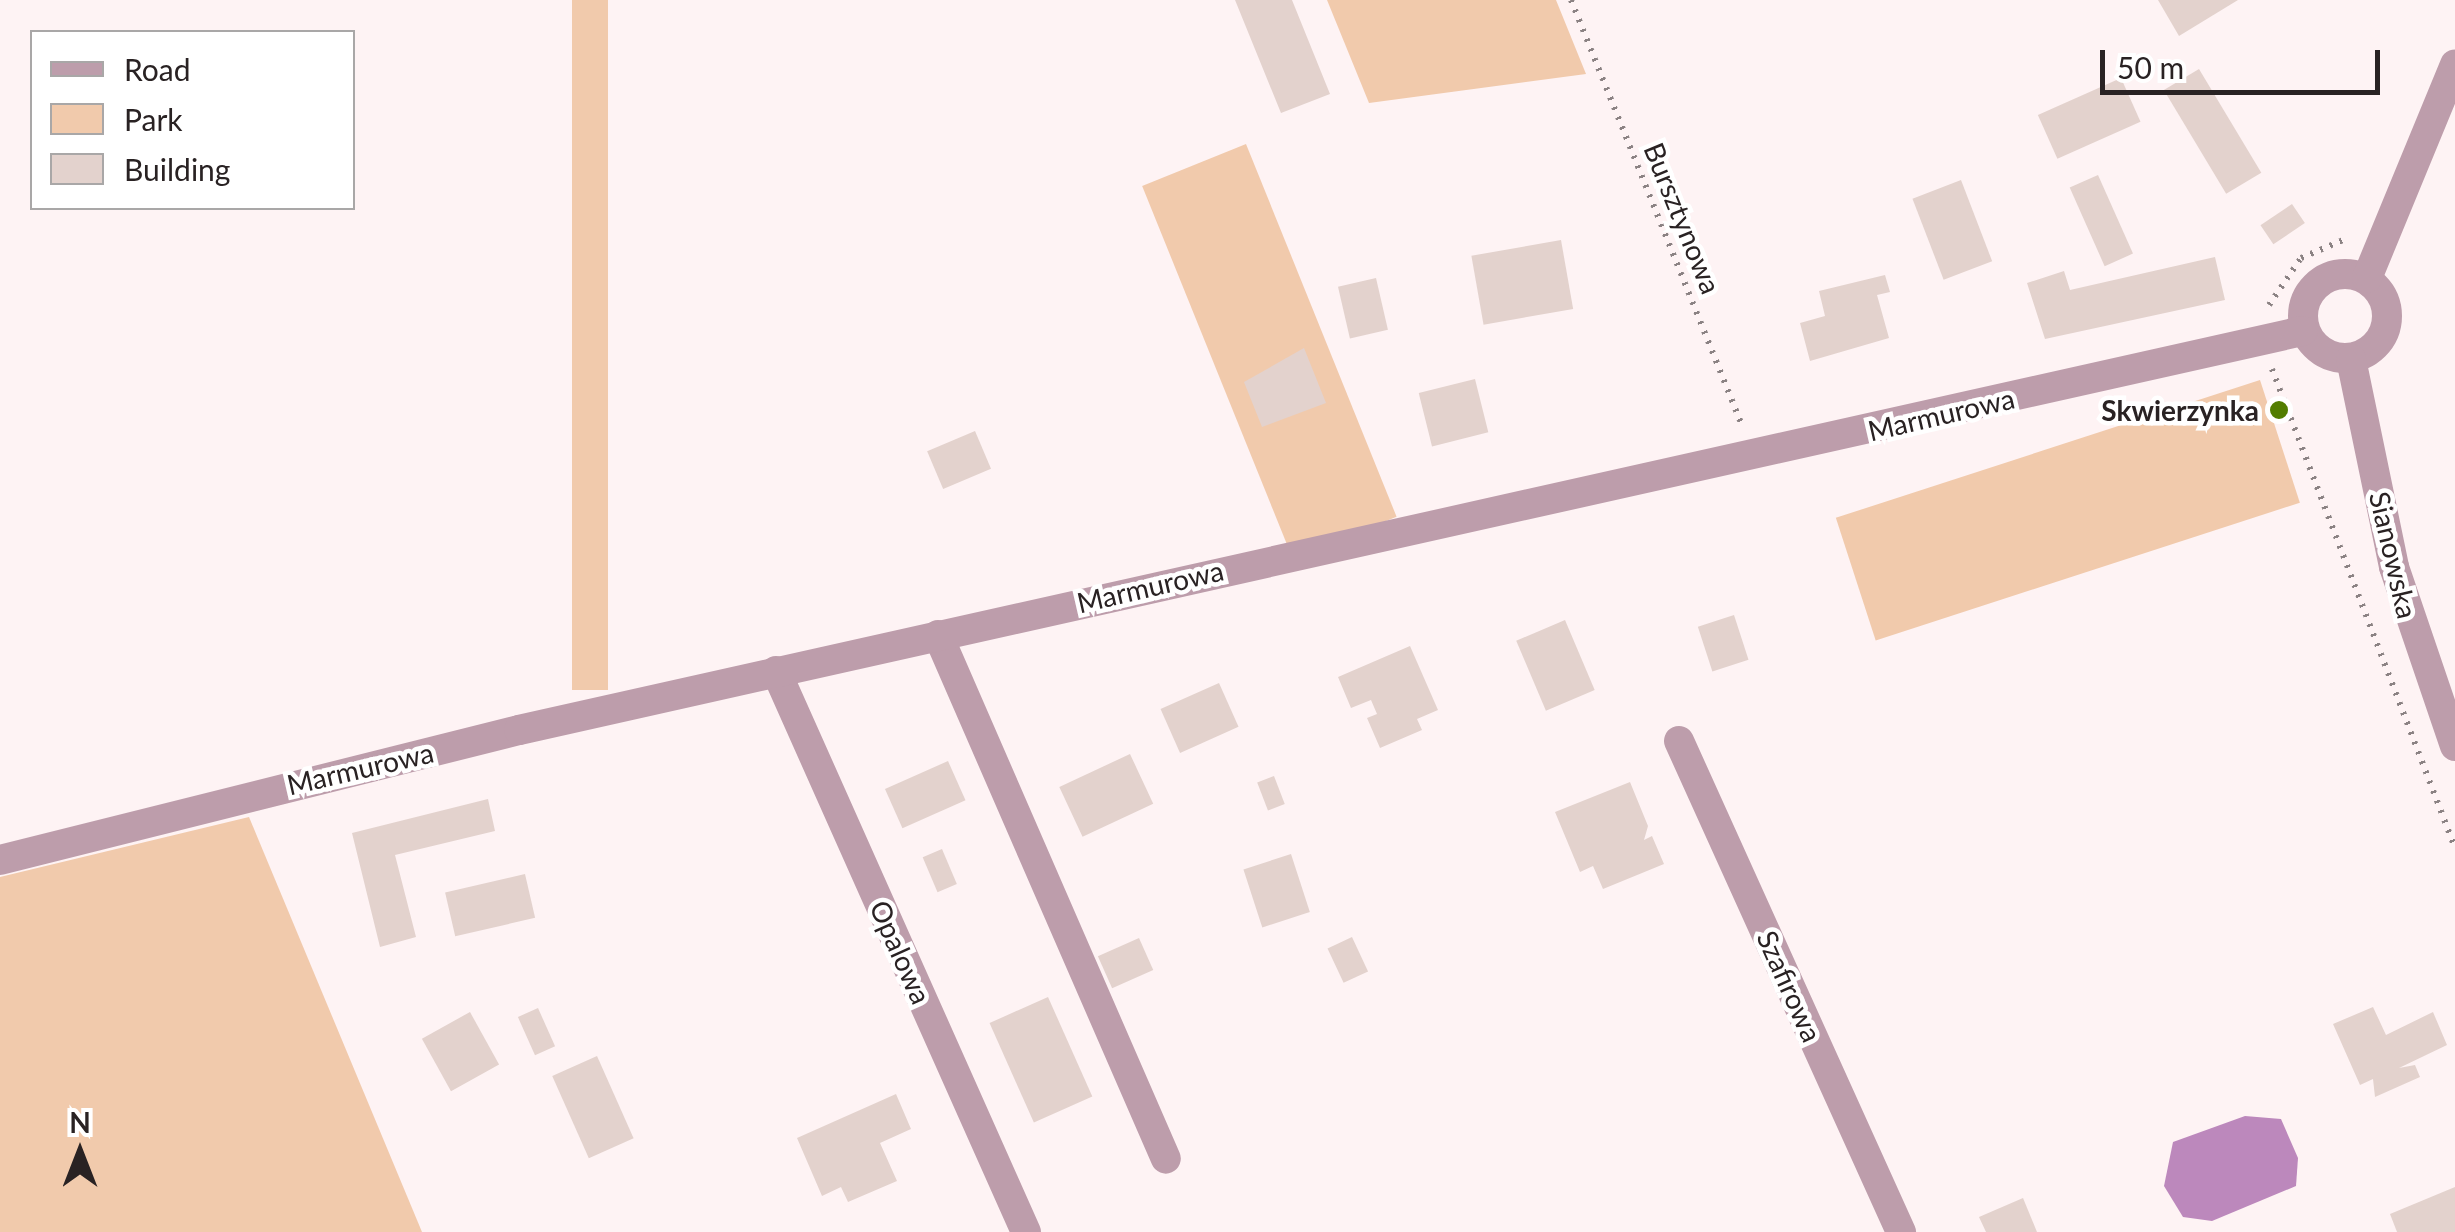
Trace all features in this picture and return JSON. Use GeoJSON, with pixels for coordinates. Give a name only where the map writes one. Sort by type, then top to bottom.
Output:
{"type":"FeatureCollection","features":[{"type":"Feature","properties":{"kind":"street"},"geometry":{"type":"LineString","coordinates":[[2367,278],[2322,278],[2304,302],[2304,331],[2321,352],[2350,360],[2377,345],[2388,322],[2367,278],[2455,64]]}},
{"type":"Feature","properties":{"kind":"street","name":"Marmurowa"},"geometry":{"type":"LineString","coordinates":[[0,860],[776,672],[2304,331]]}},
{"type":"Feature","properties":{"kind":"street","name":"Sianowska"},"geometry":{"type":"LineString","coordinates":[[2350,360],[2394,567],[2455,746]]}},
{"type":"Feature","properties":{"kind":"street"},"geometry":{"type":"LineString","coordinates":[[938,635],[1166,1159]]}},
{"type":"Feature","properties":{"kind":"street","name":"Opalowa"},"geometry":{"type":"LineString","coordinates":[[776,672],[1026,1232]]}},
{"type":"Feature","properties":{"kind":"street","name":"Szafirowa"},"geometry":{"type":"LineString","coordinates":[[1679,741],[1901,1232]]}},
{"type":"Feature","properties":{"kind":"path","name":"Bursztynowa"},"geometry":{"type":"LineString","coordinates":[[1571,0],[1753,454]]}},
{"type":"Feature","properties":{"kind":"green space"},"geometry":{"type":"Polygon","coordinates":[[[572,0],[608,0],[608,690],[572,690],[572,0]]]}},
{"type":"Feature","properties":{"kind":"green space"},"geometry":{"type":"Polygon","coordinates":[[[1327,0],[1556,0],[1586,74],[1369,103],[1327,0]]]}},
{"type":"Feature","properties":{"kind":"green space"},"geometry":{"type":"Polygon","coordinates":[[[1246,144],[1397,517],[1293,559],[1142,186],[1246,144]]]}},
{"type":"Feature","properties":{"kind":"green space"},"geometry":{"type":"Polygon","coordinates":[[[2260,380],[2300,503],[1876,641],[1836,518],[2260,380]]]}},
{"type":"Feature","properties":{"kind":"green space"},"geometry":{"type":"Polygon","coordinates":[[[249,817],[422,1232],[0,1232],[0,877],[249,817]]]}},
{"type":"Feature","properties":{"kind":"shaded area"},"geometry":{"type":"Polygon","coordinates":[[[2245,1116],[2281,1119],[2298,1158],[2296,1186],[2212,1221],[2183,1217],[2164,1186],[2173,1142],[2245,1116]]]}},
{"type":"Feature","properties":{"kind":"building"},"geometry":{"type":"Polygon","coordinates":[[[1235,0],[1292,0],[1330,94],[1281,113],[1235,0]]]}},
{"type":"Feature","properties":{"kind":"building"},"geometry":{"type":"Polygon","coordinates":[[[2158,0],[2238,0],[2179,36],[2158,0]]]}},
{"type":"Feature","properties":{"kind":"building"},"geometry":{"type":"Polygon","coordinates":[[[2199,69],[2261,173],[2226,194],[2164,90],[2199,69]]]}},
{"type":"Feature","properties":{"kind":"building"},"geometry":{"type":"Polygon","coordinates":[[[2121,78],[2141,122],[2057,159],[2038,115],[2121,78]]]}},
{"type":"Feature","properties":{"kind":"building"},"geometry":{"type":"Polygon","coordinates":[[[2098,175],[2133,254],[2105,266],[2070,188],[2098,175]]]}},
{"type":"Feature","properties":{"kind":"building"},"geometry":{"type":"Polygon","coordinates":[[[1961,180],[1992,261],[1944,280],[1912,199],[1961,180]]]}},
{"type":"Feature","properties":{"kind":"building"},"geometry":{"type":"Polygon","coordinates":[[[2292,204],[2305,223],[2273,244],[2260,225],[2292,204]]]}},
{"type":"Feature","properties":{"kind":"building"},"geometry":{"type":"Polygon","coordinates":[[[1561,240],[1573,309],[1484,325],[1471,256],[1561,240]]]}},
{"type":"Feature","properties":{"kind":"building"},"geometry":{"type":"Polygon","coordinates":[[[2215,257],[2225,300],[2045,339],[2027,283],[2064,271],[2070,290],[2215,257]]]}},
{"type":"Feature","properties":{"kind":"building"},"geometry":{"type":"Polygon","coordinates":[[[1885,275],[1890,292],[1877,295],[1889,338],[1810,361],[1800,323],[1825,316],[1819,291],[1885,275]]]}},
{"type":"Feature","properties":{"kind":"building"},"geometry":{"type":"Polygon","coordinates":[[[1376,278],[1388,330],[1350,338],[1338,287],[1376,278]]]}},
{"type":"Feature","properties":{"kind":"building"},"geometry":{"type":"Polygon","coordinates":[[[1304,348],[1326,403],[1262,427],[1244,382],[1304,348]]]}},
{"type":"Feature","properties":{"kind":"building"},"geometry":{"type":"Polygon","coordinates":[[[1475,379],[1488,432],[1432,446],[1419,393],[1475,379]]]}},
{"type":"Feature","properties":{"kind":"building"},"geometry":{"type":"Polygon","coordinates":[[[975,431],[991,469],[943,489],[927,451],[975,431]]]}},
{"type":"Feature","properties":{"kind":"building"},"geometry":{"type":"Polygon","coordinates":[[[1734,615],[1749,660],[1712,671],[1698,627],[1734,615]]]}},
{"type":"Feature","properties":{"kind":"building"},"geometry":{"type":"Polygon","coordinates":[[[1565,620],[1595,690],[1546,711],[1516,641],[1565,620]]]}},
{"type":"Feature","properties":{"kind":"building"},"geometry":{"type":"Polygon","coordinates":[[[1410,646],[1438,710],[1417,719],[1422,730],[1380,748],[1367,718],[1377,714],[1371,700],[1351,708],[1338,677],[1410,646]]]}},
{"type":"Feature","properties":{"kind":"building"},"geometry":{"type":"Polygon","coordinates":[[[1219,683],[1239,727],[1180,753],[1161,709],[1219,683]]]}},
{"type":"Feature","properties":{"kind":"building"},"geometry":{"type":"Polygon","coordinates":[[[1130,754],[1153,804],[1083,837],[1059,787],[1130,754]]]}},
{"type":"Feature","properties":{"kind":"building"},"geometry":{"type":"Polygon","coordinates":[[[948,761],[965,800],[902,828],[885,789],[948,761]]]}},
{"type":"Feature","properties":{"kind":"building"},"geometry":{"type":"Polygon","coordinates":[[[1274,776],[1285,804],[1268,810],[1257,782],[1274,776]]]}},
{"type":"Feature","properties":{"kind":"building"},"geometry":{"type":"Polygon","coordinates":[[[1630,782],[1648,826],[1644,840],[1652,836],[1664,864],[1603,889],[1593,866],[1580,872],[1555,812],[1630,782]]]}},
{"type":"Feature","properties":{"kind":"building"},"geometry":{"type":"Polygon","coordinates":[[[488,799],[495,831],[395,855],[416,937],[380,947],[352,833],[488,799]]]}},
{"type":"Feature","properties":{"kind":"building"},"geometry":{"type":"Polygon","coordinates":[[[942,849],[957,884],[938,892],[923,857],[942,849]]]}},
{"type":"Feature","properties":{"kind":"building"},"geometry":{"type":"Polygon","coordinates":[[[1291,854],[1310,912],[1262,927],[1243,869],[1291,854]]]}},
{"type":"Feature","properties":{"kind":"building"},"geometry":{"type":"Polygon","coordinates":[[[525,874],[535,918],[455,936],[445,892],[525,874]]]}},
{"type":"Feature","properties":{"kind":"building"},"geometry":{"type":"Polygon","coordinates":[[[1352,937],[1368,971],[1344,983],[1328,948],[1352,937]]]}},
{"type":"Feature","properties":{"kind":"building"},"geometry":{"type":"Polygon","coordinates":[[[1139,938],[1153,970],[1112,988],[1098,956],[1139,938]]]}},
{"type":"Feature","properties":{"kind":"building"},"geometry":{"type":"Polygon","coordinates":[[[1048,997],[1092,1097],[1034,1123],[990,1023],[1048,997]]]}},
{"type":"Feature","properties":{"kind":"building"},"geometry":{"type":"Polygon","coordinates":[[[2373,1007],[2386,1035],[2433,1012],[2447,1045],[2399,1068],[2415,1065],[2420,1077],[2375,1097],[2373,1079],[2360,1085],[2333,1024],[2373,1007]]]}},
{"type":"Feature","properties":{"kind":"building"},"geometry":{"type":"Polygon","coordinates":[[[538,1008],[555,1046],[535,1055],[518,1017],[538,1008]]]}},
{"type":"Feature","properties":{"kind":"building"},"geometry":{"type":"Polygon","coordinates":[[[470,1012],[499,1064],[451,1091],[422,1039],[470,1012]]]}},
{"type":"Feature","properties":{"kind":"building"},"geometry":{"type":"Polygon","coordinates":[[[597,1056],[634,1138],[589,1158],[552,1076],[597,1056]]]}},
{"type":"Feature","properties":{"kind":"building"},"geometry":{"type":"Polygon","coordinates":[[[896,1094],[911,1129],[880,1143],[897,1181],[848,1202],[841,1187],[822,1196],[797,1138],[896,1094]]]}},
{"type":"Feature","properties":{"kind":"building"},"geometry":{"type":"Polygon","coordinates":[[[2455,1187],[2455,1232],[2397,1232],[2390,1214],[2455,1187]]]}},
{"type":"Feature","properties":{"kind":"building"},"geometry":{"type":"Polygon","coordinates":[[[2023,1198],[2037,1232],[1986,1232],[1979,1217],[2023,1198]]]}},
{"type":"Feature","properties":{"kind":"place","name":"Skwierzynka"},"geometry":{"type":"Point","coordinates":[2279,410]}}]}
